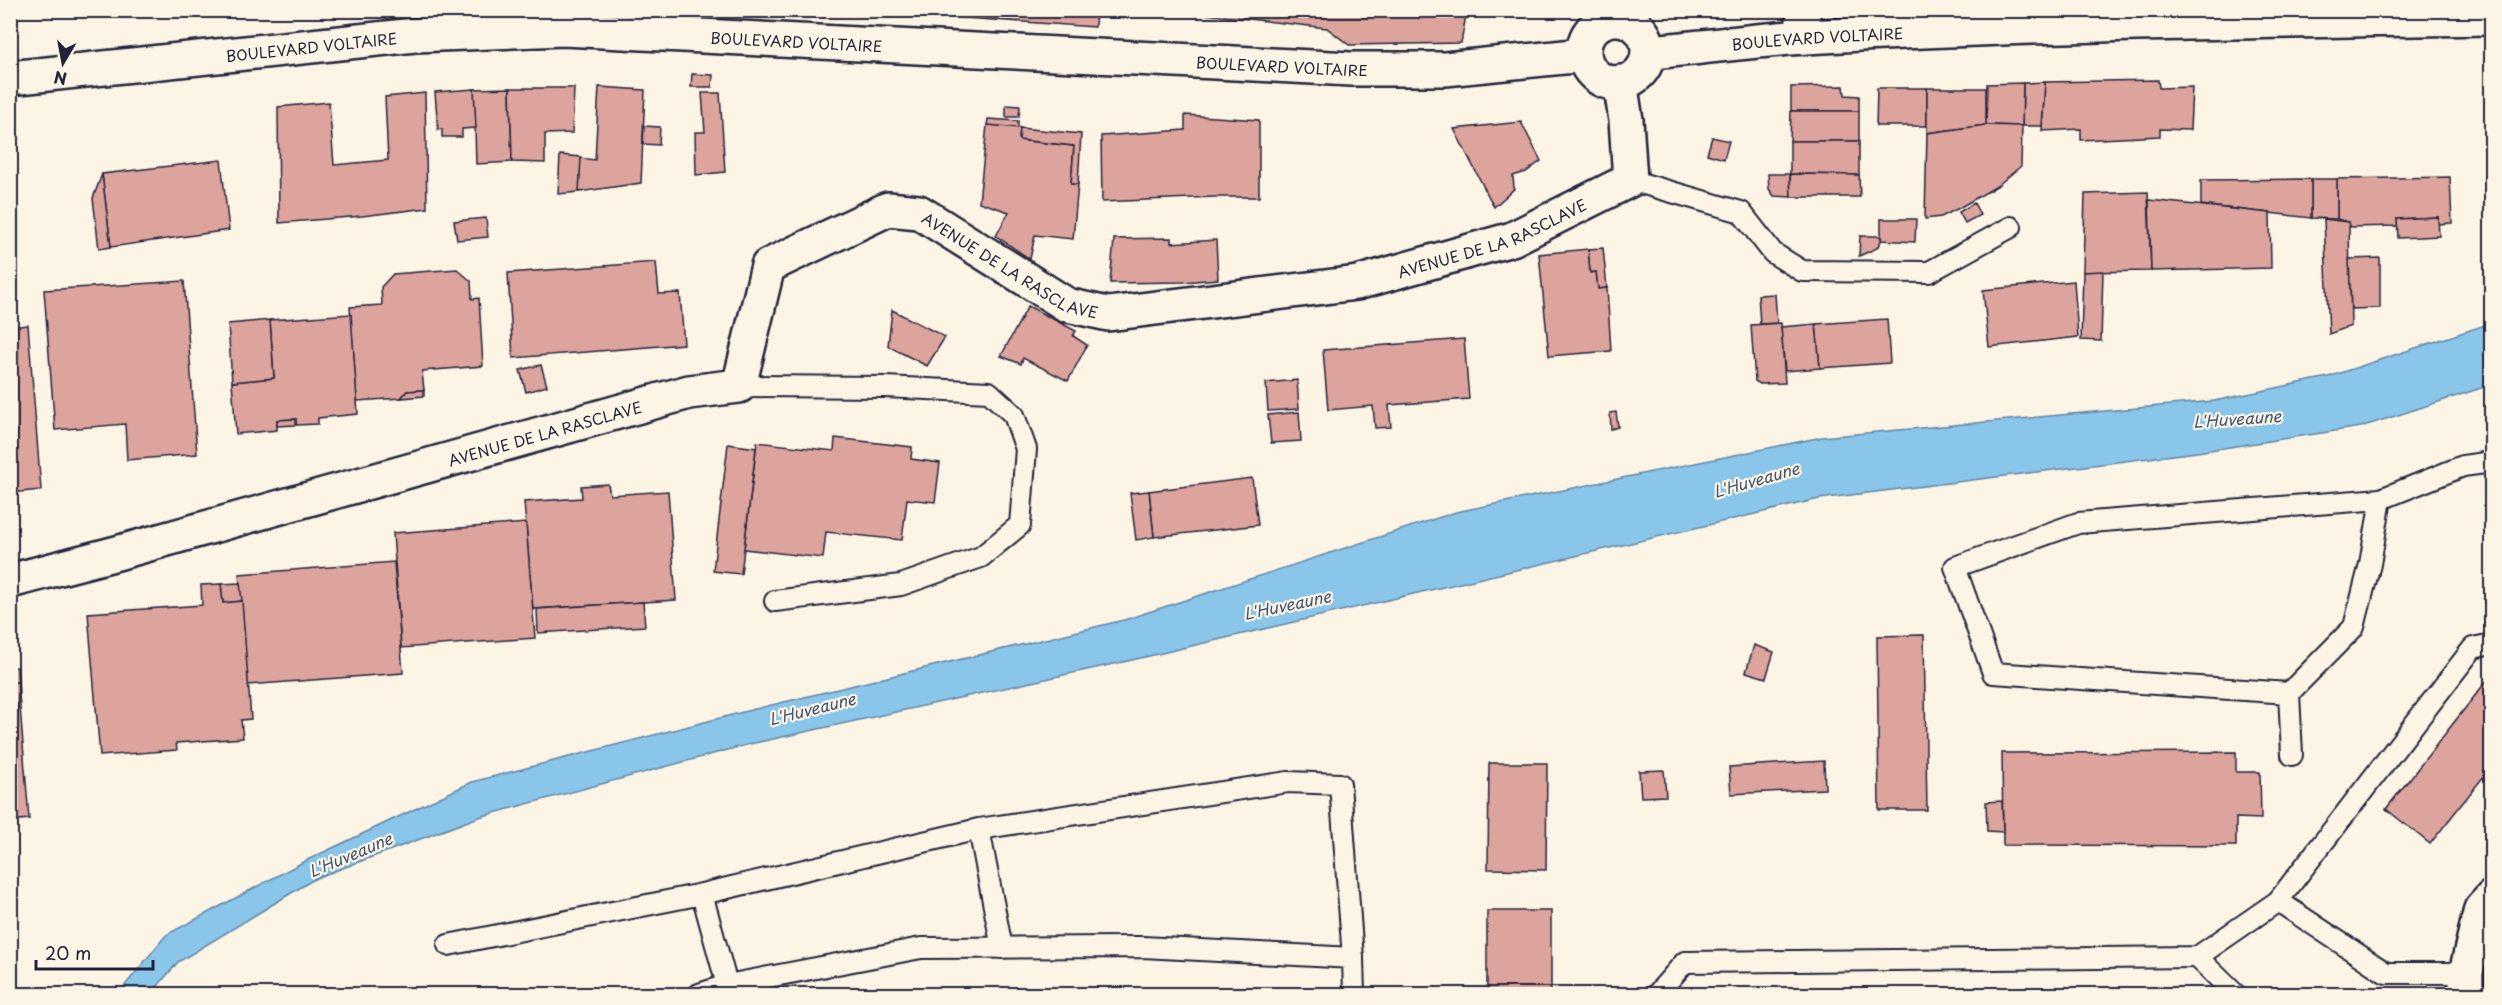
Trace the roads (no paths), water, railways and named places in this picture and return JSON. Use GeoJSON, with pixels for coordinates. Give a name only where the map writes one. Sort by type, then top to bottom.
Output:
{"type":"FeatureCollection","features":[{"type":"Feature","properties":{"kind":"main road"},"geometry":{"type":"LineString","coordinates":[[1610,15],[1637,27],[1647,43],[1648,52],[1639,72],[1630,79],[1620,82],[1601,79],[1587,65],[1584,55],[1586,39],[1590,32],[1610,15]]}},
{"type":"Feature","properties":{"kind":"main road","name":"BOULEVARD VOLTAIRE"},"geometry":{"type":"LineString","coordinates":[[1648,52],[1803,24],[1948,30],[2376,15],[2492,18]]}},
{"type":"Feature","properties":{"kind":"main road","name":"BOULEVARD VOLTAIRE"},"geometry":{"type":"LineString","coordinates":[[10,78],[415,35],[563,29],[1351,69],[1445,69],[1584,55]]}},
{"type":"Feature","properties":{"kind":"main road"},"geometry":{"type":"LineString","coordinates":[[1620,82],[1626,120],[1630,180]]}},
{"type":"Feature","properties":{"kind":"main road","name":"AVENUE DE LA RASCLAVE"},"geometry":{"type":"LineString","coordinates":[[10,581],[129,550],[689,392],[739,386],[768,266],[888,209],[919,212],[1067,305],[1108,314],[1357,283],[1512,239],[1630,180]]}},
{"type":"Feature","properties":{"kind":"main road"},"geometry":{"type":"LineString","coordinates":[[2466,984],[2481,909],[2492,897]]}},
{"type":"Feature","properties":{"kind":"lane"},"geometry":{"type":"LineString","coordinates":[[1630,180],[1741,212],[1773,252],[1802,271],[1929,272],[2011,227]]}},
{"type":"Feature","properties":{"kind":"lane"},"geometry":{"type":"LineString","coordinates":[[739,386],[885,387],[989,392],[1014,415],[1026,449],[1020,525],[981,557],[901,585],[774,601]]}},
{"type":"Feature","properties":{"kind":"lane"},"geometry":{"type":"LineString","coordinates":[[2289,693],[1993,673],[1955,567],[2078,523],[2381,499],[2463,466],[2492,462]]}},
{"type":"Feature","properties":{"kind":"lane"},"geometry":{"type":"LineString","coordinates":[[2292,755],[2289,693],[2354,627],[2370,564],[2381,499]]}},
{"type":"Feature","properties":{"kind":"lane"},"geometry":{"type":"LineString","coordinates":[[1657,994],[1685,962],[2197,957],[2278,900],[2473,648],[2492,644]]}},
{"type":"Feature","properties":{"kind":"lane"},"geometry":{"type":"LineString","coordinates":[[448,945],[702,894],[979,829],[1288,782],[1340,784],[1354,994]]}},
{"type":"Feature","properties":{"kind":"lane"},"geometry":{"type":"LineString","coordinates":[[979,829],[1002,948]]}},
{"type":"Feature","properties":{"kind":"lane"},"geometry":{"type":"LineString","coordinates":[[702,894],[728,990]]}},
{"type":"Feature","properties":{"kind":"lane"},"geometry":{"type":"LineString","coordinates":[[2278,900],[2386,973],[2466,984]]}},
{"type":"Feature","properties":{"kind":"lane"},"geometry":{"type":"LineString","coordinates":[[699,994],[728,990],[921,948],[1143,947],[1353,958]]}},
{"type":"Feature","properties":{"kind":"lane"},"geometry":{"type":"LineString","coordinates":[[2197,957],[2235,994]]}},
{"type":"Feature","properties":{"kind":"water","name":"L'Huveaune"},"geometry":{"type":"Polygon","coordinates":[[[2491,323],[2491,385],[2361,427],[2197,452],[1819,499],[1132,660],[750,744],[479,817],[316,878],[178,962],[151,994],[118,994],[166,935],[303,862],[472,782],[751,710],[1124,620],[1456,512],[1822,437],[2214,401],[2328,377],[2491,323]]]}}]}
